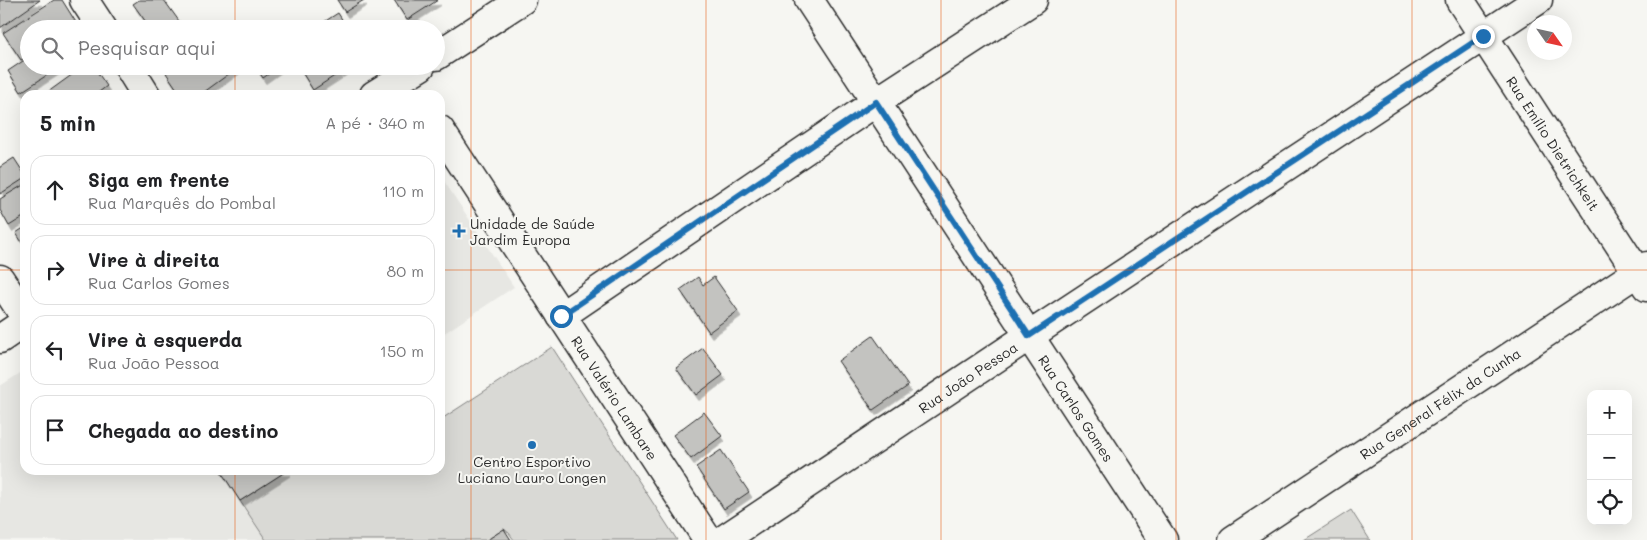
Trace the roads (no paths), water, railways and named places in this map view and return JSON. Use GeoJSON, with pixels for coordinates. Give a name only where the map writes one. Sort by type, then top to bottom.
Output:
{"type":"FeatureCollection","features":[{"type":"Feature","properties":{"kind":"street"},"geometry":{"type":"LineString","coordinates":[[84,0],[97,20]]}},
{"type":"Feature","properties":{"kind":"street"},"geometry":{"type":"LineString","coordinates":[[445,50],[522,0]]}},
{"type":"Feature","properties":{"kind":"street","name":"Rua Carlos Gomes"},"geometry":{"type":"LineString","coordinates":[[809,0],[1163,540]]}},
{"type":"Feature","properties":{"kind":"street"},"geometry":{"type":"LineString","coordinates":[[561,316],[876,102],[1033,0]]}},
{"type":"Feature","properties":{"kind":"street","name":"Rua Emílio Dietrichkeit"},"geometry":{"type":"LineString","coordinates":[[1460,0],[1644,276]]}},
{"type":"Feature","properties":{"kind":"street","name":"Rua João Pessoa"},"geometry":{"type":"LineString","coordinates":[[723,540],[1538,0]]}},
{"type":"Feature","properties":{"kind":"street"},"geometry":{"type":"LineString","coordinates":[[134,75],[143,90]]}},
{"type":"Feature","properties":{"kind":"street"},"geometry":{"type":"LineString","coordinates":[[386,90],[414,79]]}},
{"type":"Feature","properties":{"kind":"street","name":"Rua Valério Lambare"},"geometry":{"type":"LineString","coordinates":[[445,138],[708,540]]}},
{"type":"Feature","properties":{"kind":"street","name":"Rua General Félix da Cunha"},"geometry":{"type":"LineString","coordinates":[[1233,540],[1644,276]]}},
{"type":"Feature","properties":{"kind":"street"},"geometry":{"type":"LineString","coordinates":[[0,279],[20,309]]}},
{"type":"Feature","properties":{"kind":"street"},"geometry":{"type":"LineString","coordinates":[[0,339],[20,325]]}},
{"type":"Feature","properties":{"kind":"place","name":"Unidade de Saúde Jardim Europa"},"geometry":{"type":"Point","coordinates":[459,231]}},
{"type":"Feature","properties":{"kind":"place","name":"Centro Esportivo Luciano Lauro Longen"},"geometry":{"type":"Point","coordinates":[532,445]}}]}
